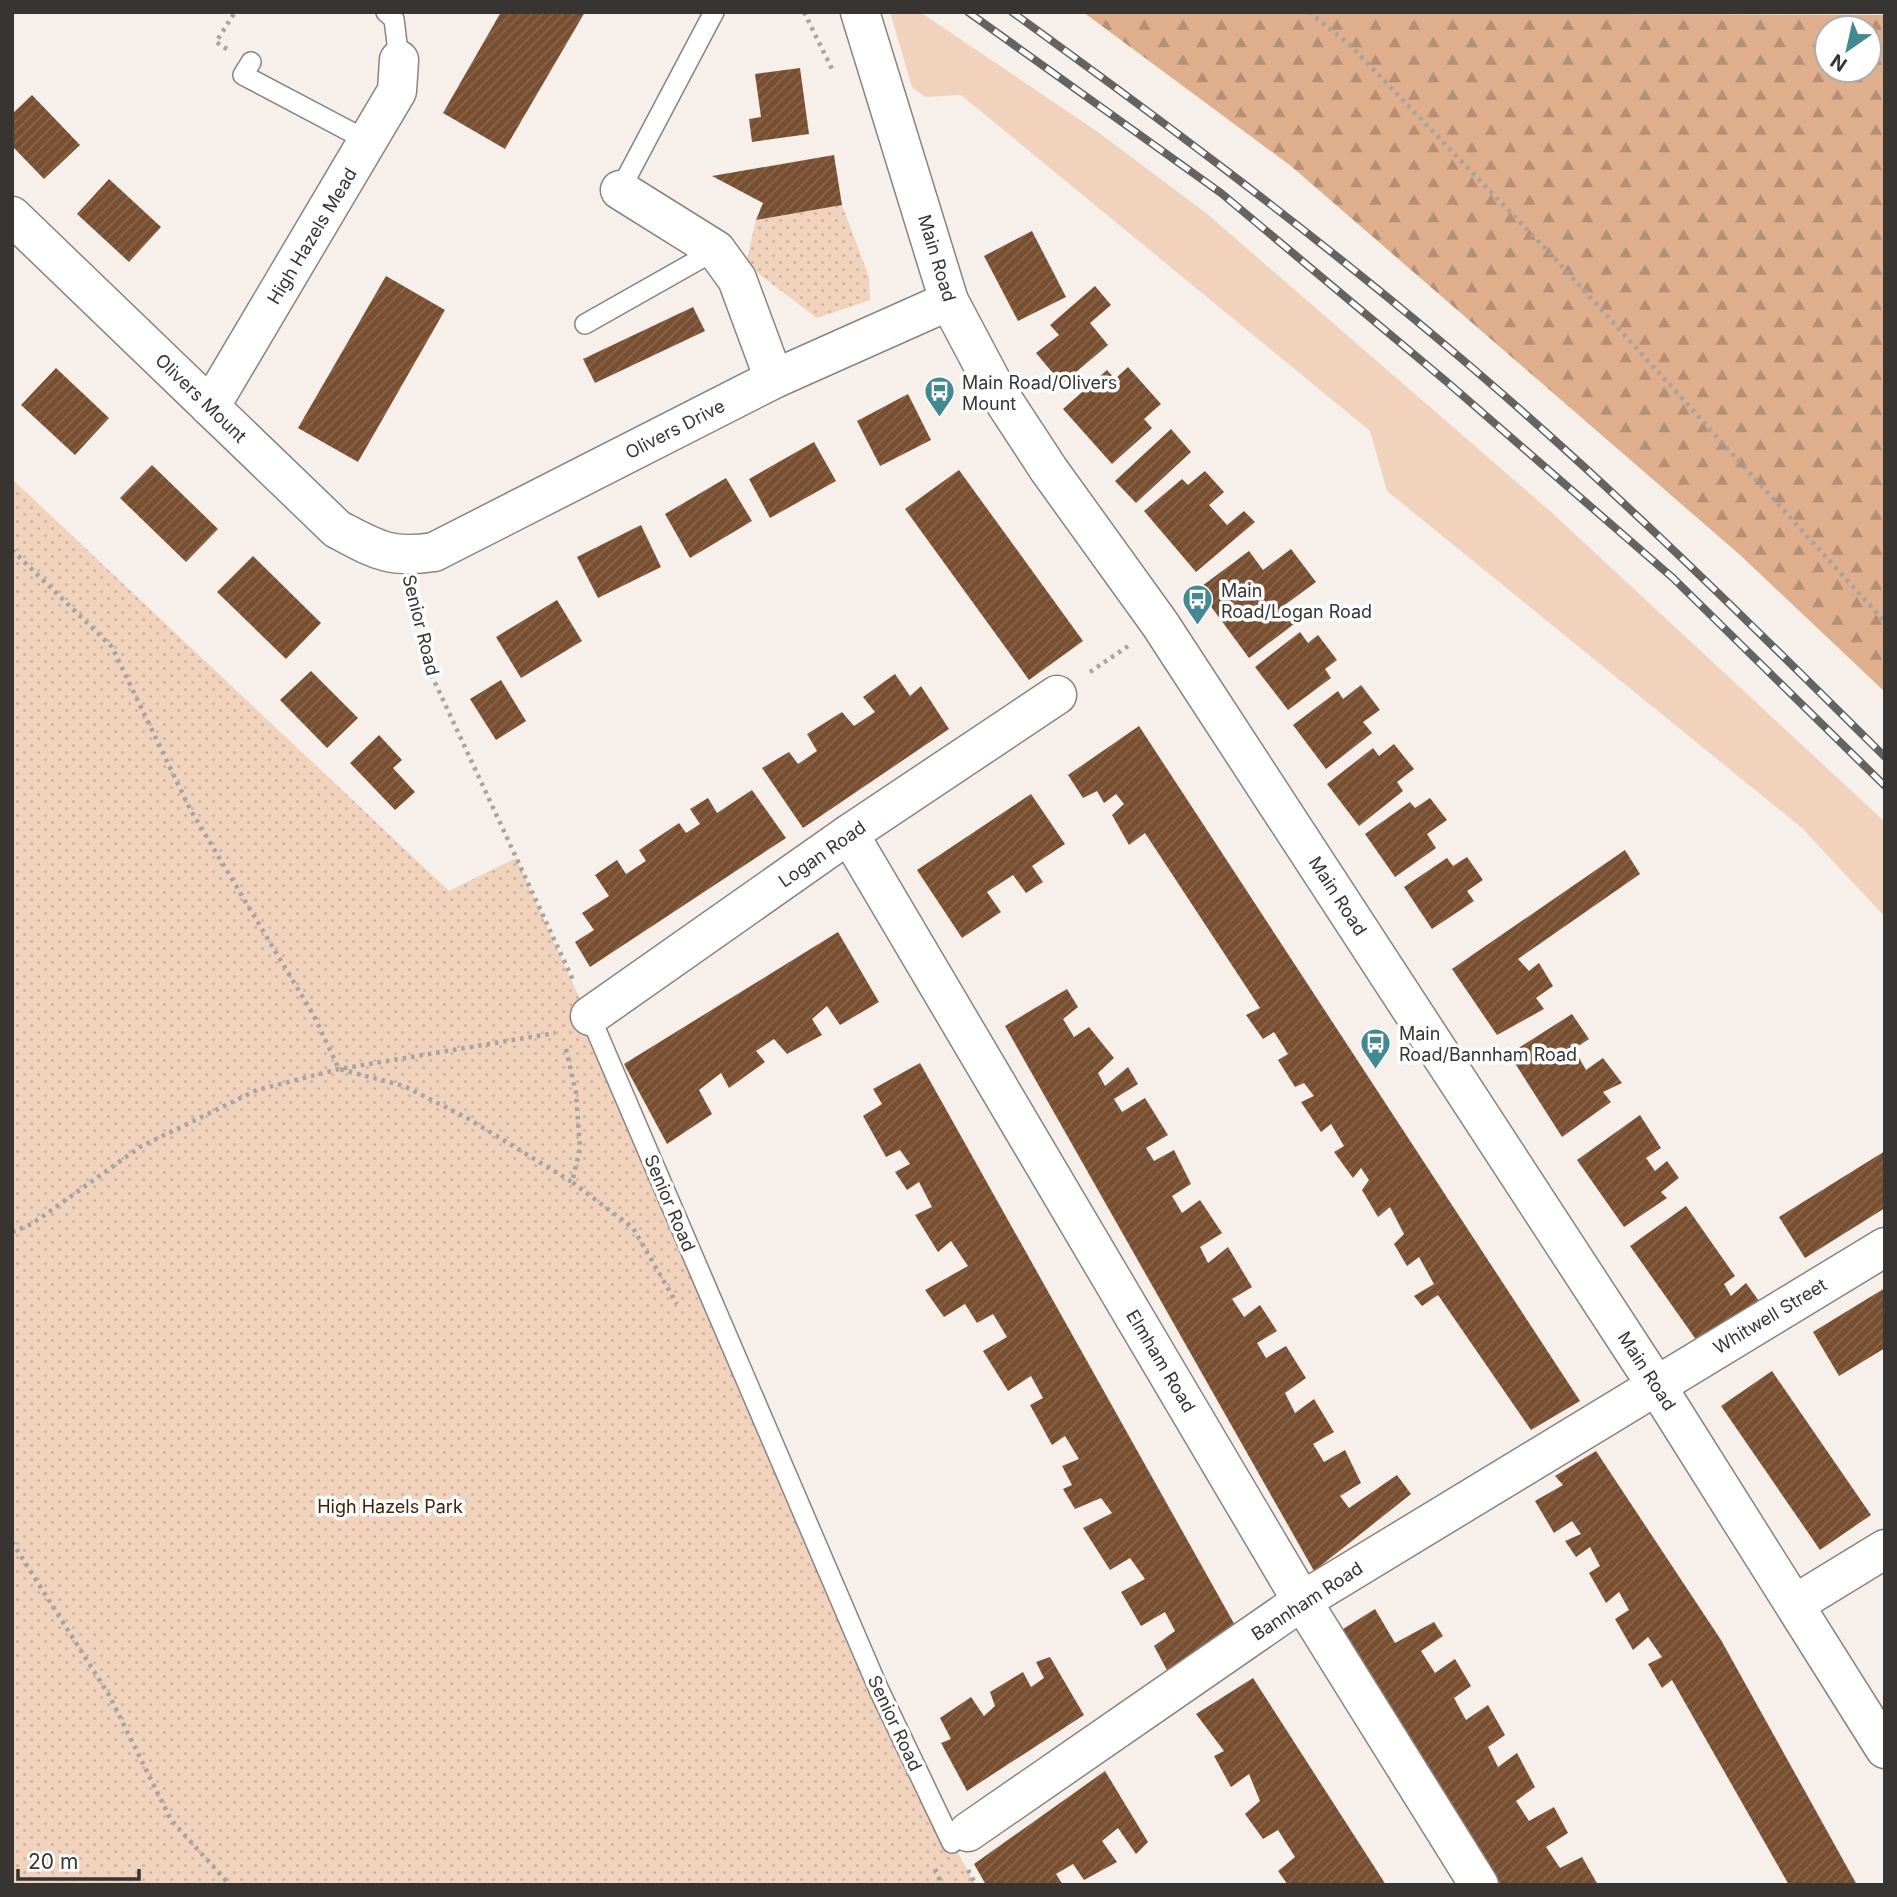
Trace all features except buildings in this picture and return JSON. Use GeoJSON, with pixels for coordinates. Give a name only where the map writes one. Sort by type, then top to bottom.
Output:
{"type":"FeatureCollection","features":[{"type":"Feature","properties":{"kind":"street","name":"Main Road"},"geometry":{"type":"LineString","coordinates":[[860,12],[948,301],[1001,397],[1160,624],[1656,1385],[1885,1749]]}},
{"type":"Feature","properties":{"kind":"street","name":"High Hazels Mead"},"geometry":{"type":"LineString","coordinates":[[210,407],[397,91],[399,60]]}},
{"type":"Feature","properties":{"kind":"street"},"geometry":{"type":"LineString","coordinates":[[620,190],[716,250],[737,279],[774,379]]}},
{"type":"Feature","properties":{"kind":"street","name":"Olivers Mount"},"geometry":{"type":"LineString","coordinates":[[12,216],[337,529],[370,547],[404,557]]}},
{"type":"Feature","properties":{"kind":"street","name":"Olivers Drive"},"geometry":{"type":"LineString","coordinates":[[404,557],[434,552],[774,379],[948,301]]}},
{"type":"Feature","properties":{"kind":"street","name":"Logan Road"},"geometry":{"type":"LineString","coordinates":[[576,1024],[849,834],[1057,695]]}},
{"type":"Feature","properties":{"kind":"street","name":"Elmham Road"},"geometry":{"type":"LineString","coordinates":[[849,834],[1302,1601],[1479,1885]]}},
{"type":"Feature","properties":{"kind":"street","name":"Whitwell Street"},"geometry":{"type":"LineString","coordinates":[[1656,1385],[1885,1247]]}},
{"type":"Feature","properties":{"kind":"street","name":"Bannham Road"},"geometry":{"type":"LineString","coordinates":[[960,1837],[1302,1601],[1656,1385]]}},
{"type":"Feature","properties":{"kind":"street"},"geometry":{"type":"LineString","coordinates":[[1795,1604],[1885,1549]]}},
{"type":"Feature","properties":{"kind":"lane"},"geometry":{"type":"LineString","coordinates":[[386,12],[394,19],[399,60]]}},
{"type":"Feature","properties":{"kind":"lane"},"geometry":{"type":"LineString","coordinates":[[620,190],[714,12]]}},
{"type":"Feature","properties":{"kind":"lane"},"geometry":{"type":"LineString","coordinates":[[251,62],[243,75],[368,141]]}},
{"type":"Feature","properties":{"kind":"lane"},"geometry":{"type":"LineString","coordinates":[[585,324],[716,250]]}},
{"type":"Feature","properties":{"kind":"lane","name":"Senior Road"},"geometry":{"type":"LineString","coordinates":[[576,1024],[879,1690],[960,1837]]}},
{"type":"Feature","properties":{"kind":"path"},"geometry":{"type":"LineString","coordinates":[[1309,12],[1350,45],[1560,264],[1885,622]]}},
{"type":"Feature","properties":{"kind":"path"},"geometry":{"type":"LineString","coordinates":[[12,550],[112,647],[190,808],[314,1016],[339,1069]]}},
{"type":"Feature","properties":{"kind":"path","name":"Senior Road"},"geometry":{"type":"LineString","coordinates":[[404,557],[431,674],[576,1024],[576,1093],[580,1149],[572,1182]]}},
{"type":"Feature","properties":{"kind":"path"},"geometry":{"type":"LineString","coordinates":[[1057,695],[1160,624]]}},
{"type":"Feature","properties":{"kind":"path"},"geometry":{"type":"LineString","coordinates":[[12,1231],[32,1224],[140,1147],[257,1090],[339,1069],[576,1024]]}},
{"type":"Feature","properties":{"kind":"path"},"geometry":{"type":"LineString","coordinates":[[339,1069],[404,1086],[467,1118],[572,1182],[634,1228],[680,1308]]}},
{"type":"Feature","properties":{"kind":"path"},"geometry":{"type":"LineString","coordinates":[[12,1542],[109,1695],[171,1820],[230,1885]]}},
{"type":"Feature","properties":{"kind":"path"},"geometry":{"type":"LineString","coordinates":[[931,1860],[943,1885]]}},
{"type":"Feature","properties":{"kind":"green space"},"geometry":{"type":"Polygon","coordinates":[[[890,12],[920,12],[1098,132],[1206,213],[1551,512],[1885,822],[1885,917],[1802,828],[1387,491],[1370,431],[961,95],[925,97],[912,87],[890,12]]]}},
{"type":"Feature","properties":{"kind":"green space"},"geometry":{"type":"Polygon","coordinates":[[[1083,12],[1813,15],[1813,84],[1883,84],[1885,15],[1885,692],[1739,554],[1291,166],[1083,12]]]}},
{"type":"Feature","properties":{"kind":"green space"},"geometry":{"type":"Polygon","coordinates":[[[842,205],[869,277],[870,300],[817,318],[746,264],[756,220],[842,205]]]}},
{"type":"Feature","properties":{"kind":"green space","name":"High Hazels Park"},"geometry":{"type":"Polygon","coordinates":[[[12,479],[449,891],[516,858],[952,1843],[976,1885],[12,1885],[12,479]]]}},
{"type":"Feature","properties":{"kind":"railway"},"geometry":{"type":"LineString","coordinates":[[968,12],[1221,193],[1447,382],[1673,578],[1885,786]]}},
{"type":"Feature","properties":{"kind":"railway"},"geometry":{"type":"LineString","coordinates":[[1012,12],[1281,213],[1496,388],[1666,543],[1885,757]]}},
{"type":"Feature","properties":{"kind":"place","name":"Main Road/Olivers Mount"},"geometry":{"type":"Point","coordinates":[939,419]}},
{"type":"Feature","properties":{"kind":"place","name":"Main Road/Logan Road"},"geometry":{"type":"Point","coordinates":[1198,627]}},
{"type":"Feature","properties":{"kind":"place","name":"Main Road/Bannham Road"},"geometry":{"type":"Point","coordinates":[1376,1070]}}]}
